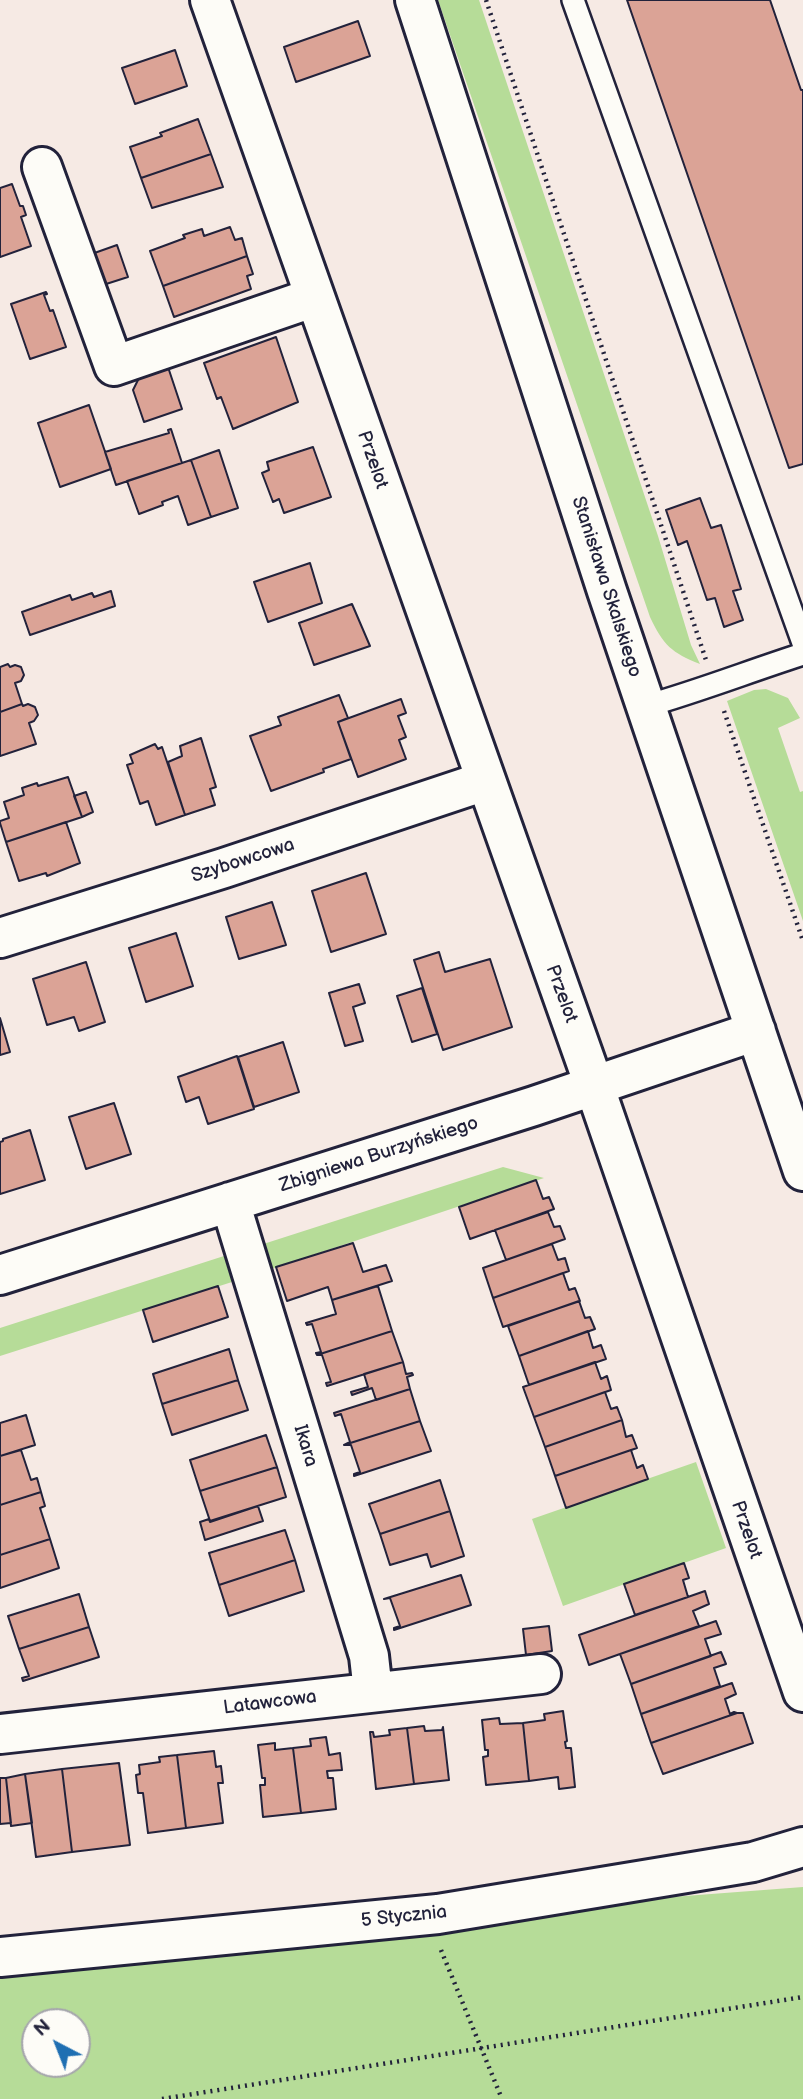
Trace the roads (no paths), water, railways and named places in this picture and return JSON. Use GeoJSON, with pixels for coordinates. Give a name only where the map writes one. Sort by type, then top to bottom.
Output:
{"type":"FeatureCollection","features":[{"type":"Feature","properties":{"kind":"street","name":"Przelot"},"geometry":{"type":"LineString","coordinates":[[210,0],[594,1085],[803,1692]]}},
{"type":"Feature","properties":{"kind":"street","name":"Stanisława Skalskiego"},"geometry":{"type":"LineString","coordinates":[[415,0],[646,706],[803,1171]]}},
{"type":"Feature","properties":{"kind":"street"},"geometry":{"type":"LineString","coordinates":[[42,167],[114,366],[315,297]]}},
{"type":"Feature","properties":{"kind":"street","name":"Szybowcowa"},"geometry":{"type":"LineString","coordinates":[[0,938],[485,781]]}},
{"type":"Feature","properties":{"kind":"street","name":"Zbigniewa Burzyńskiego"},"geometry":{"type":"LineString","coordinates":[[0,1275],[756,1031]]}},
{"type":"Feature","properties":{"kind":"street","name":"Ikara"},"geometry":{"type":"LineString","coordinates":[[230,1202],[369,1656],[373,1692]]}},
{"type":"Feature","properties":{"kind":"street","name":"Latawcowa"},"geometry":{"type":"LineString","coordinates":[[0,1734],[541,1674]]}},
{"type":"Feature","properties":{"kind":"street","name":"5 Stycznia"},"geometry":{"type":"LineString","coordinates":[[0,1957],[434,1915],[753,1862],[803,1847]]}},
{"type":"Feature","properties":{"kind":"lane"},"geometry":{"type":"LineString","coordinates":[[573,0],[803,643]]}},
{"type":"Feature","properties":{"kind":"lane"},"geometry":{"type":"LineString","coordinates":[[646,706],[803,654]]}}]}
